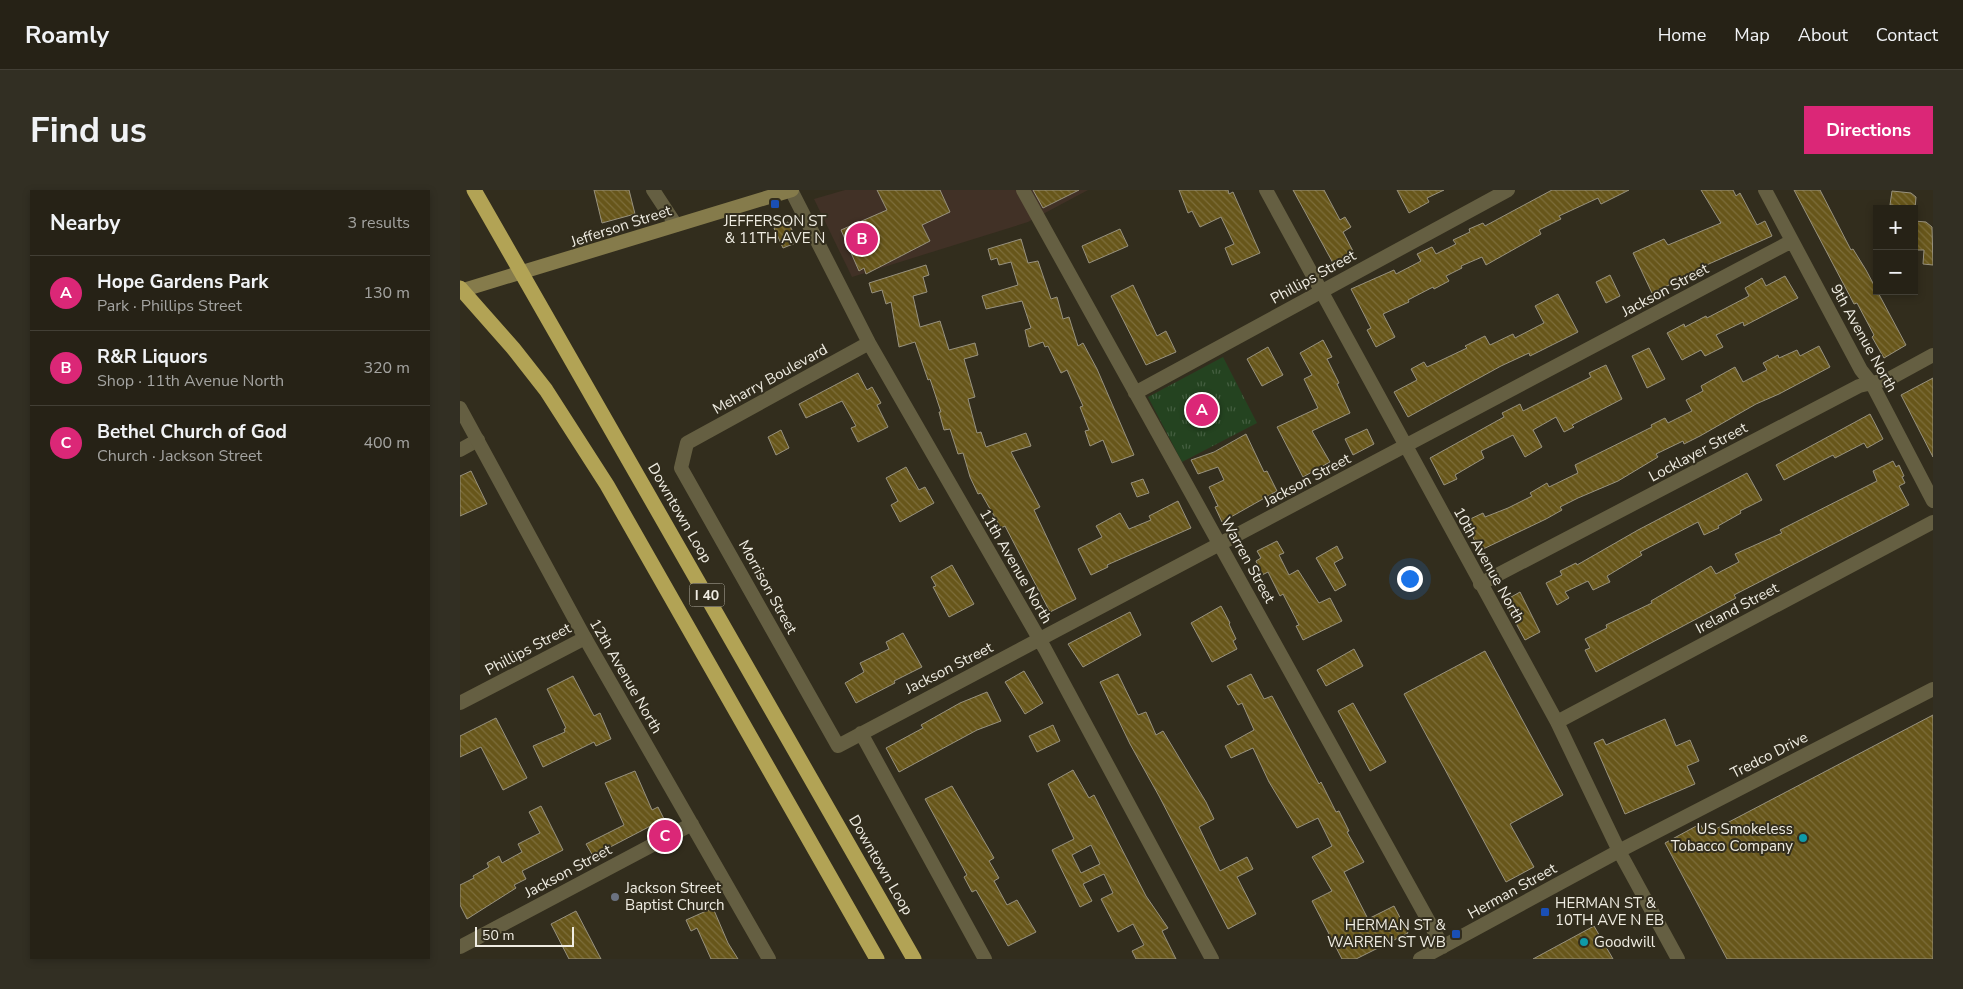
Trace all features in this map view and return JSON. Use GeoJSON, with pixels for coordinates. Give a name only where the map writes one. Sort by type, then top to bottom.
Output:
{"type":"FeatureCollection","features":[{"type":"Feature","properties":{"kind":"highway","name":"I 40"},"geometry":{"type":"LineString","coordinates":[[465,190],[497,232]]}},
{"type":"Feature","properties":{"kind":"highway","name":"Downtown Loop"},"geometry":{"type":"LineString","coordinates":[[474,190],[914,959]]}},
{"type":"Feature","properties":{"kind":"highway","name":"I 40"},"geometry":{"type":"LineString","coordinates":[[460,290],[513,348],[546,390],[607,485],[877,959]]}},
{"type":"Feature","properties":{"kind":"main road","name":"Jefferson Street"},"geometry":{"type":"LineString","coordinates":[[460,290],[562,262],[791,190]]}},
{"type":"Feature","properties":{"kind":"street"},"geometry":{"type":"LineString","coordinates":[[654,190],[676,225]]}},
{"type":"Feature","properties":{"kind":"street","name":"11th Avenue North"},"geometry":{"type":"LineString","coordinates":[[791,190],[869,343],[1039,640],[1212,959]]}},
{"type":"Feature","properties":{"kind":"street","name":"Warren Street"},"geometry":{"type":"LineString","coordinates":[[1023,190],[1443,947]]}},
{"type":"Feature","properties":{"kind":"street","name":"10th Avenue North"},"geometry":{"type":"LineString","coordinates":[[1266,190],[1557,722],[1619,851],[1678,959]]}},
{"type":"Feature","properties":{"kind":"street","name":"Phillips Street"},"geometry":{"type":"LineString","coordinates":[[1135,393],[1508,190]]}},
{"type":"Feature","properties":{"kind":"street","name":"9th Avenue North"},"geometry":{"type":"LineString","coordinates":[[1765,190],[1861,370],[1872,384],[1933,501]]}},
{"type":"Feature","properties":{"kind":"street","name":"Jackson Street"},"geometry":{"type":"LineString","coordinates":[[838,746],[1792,241]]}},
{"type":"Feature","properties":{"kind":"street","name":"Meharry Boulevard"},"geometry":{"type":"LineString","coordinates":[[687,443],[869,343]]}},
{"type":"Feature","properties":{"kind":"street","name":"Locklayer Street"},"geometry":{"type":"LineString","coordinates":[[1480,584],[1859,386],[1889,379],[1933,355]]}},
{"type":"Feature","properties":{"kind":"street","name":"12th Avenue North"},"geometry":{"type":"LineString","coordinates":[[460,408],[585,638],[768,959]]}},
{"type":"Feature","properties":{"kind":"street"},"geometry":{"type":"LineString","coordinates":[[460,450],[478,440]]}},
{"type":"Feature","properties":{"kind":"street","name":"Morrison Street"},"geometry":{"type":"LineString","coordinates":[[687,443],[681,468],[838,746]]}},
{"type":"Feature","properties":{"kind":"street","name":"Ireland Street"},"geometry":{"type":"LineString","coordinates":[[1557,722],[1933,522]]}},
{"type":"Feature","properties":{"kind":"street","name":"Phillips Street"},"geometry":{"type":"LineString","coordinates":[[460,703],[585,638]]}},
{"type":"Feature","properties":{"kind":"street","name":"Tredco Drive"},"geometry":{"type":"LineString","coordinates":[[1619,851],[1933,688]]}},
{"type":"Feature","properties":{"kind":"street"},"geometry":{"type":"LineString","coordinates":[[861,733],[985,959]]}},
{"type":"Feature","properties":{"kind":"street","name":"Jackson Street"},"geometry":{"type":"LineString","coordinates":[[460,947],[692,824]]}},
{"type":"Feature","properties":{"kind":"street","name":"Herman Street"},"geometry":{"type":"LineString","coordinates":[[1420,959],[1619,851]]}},
{"type":"Feature","properties":{"kind":"shaded area"},"geometry":{"type":"Polygon","coordinates":[[[845,190],[1088,190],[1028,222],[852,277],[814,199],[845,190]]]}},
{"type":"Feature","properties":{"kind":"green space"},"geometry":{"type":"Polygon","coordinates":[[[1223,357],[1257,423],[1182,462],[1148,397],[1223,357]]]}},
{"type":"Feature","properties":{"kind":"building"},"geometry":{"type":"Polygon","coordinates":[[[594,190],[629,190],[635,214],[602,223],[594,190]]]}},
{"type":"Feature","properties":{"kind":"building"},"geometry":{"type":"Polygon","coordinates":[[[877,190],[940,190],[950,212],[922,225],[930,241],[866,274],[864,268],[859,271],[841,230],[887,210],[877,190]]]}},
{"type":"Feature","properties":{"kind":"building"},"geometry":{"type":"Polygon","coordinates":[[[1033,190],[1079,190],[1043,208],[1033,190]]]}},
{"type":"Feature","properties":{"kind":"building"},"geometry":{"type":"Polygon","coordinates":[[[1179,190],[1228,190],[1229,194],[1233,192],[1260,253],[1232,265],[1225,248],[1234,244],[1221,217],[1200,227],[1192,211],[1188,213],[1179,190]]]}},
{"type":"Feature","properties":{"kind":"building"},"geometry":{"type":"Polygon","coordinates":[[[1293,190],[1324,190],[1340,220],[1345,217],[1351,227],[1343,232],[1354,253],[1333,263],[1293,190]]]}},
{"type":"Feature","properties":{"kind":"building"},"geometry":{"type":"Polygon","coordinates":[[[1397,190],[1444,190],[1427,198],[1429,202],[1409,213],[1397,190]]]}},
{"type":"Feature","properties":{"kind":"building"},"geometry":{"type":"Polygon","coordinates":[[[1552,190],[1629,190],[1601,204],[1598,198],[1559,216],[1561,219],[1539,230],[1541,234],[1486,265],[1482,257],[1461,266],[1462,268],[1446,276],[1449,281],[1434,289],[1433,287],[1408,300],[1409,302],[1383,314],[1395,337],[1376,347],[1367,330],[1371,328],[1351,289],[1394,270],[1396,274],[1421,261],[1417,254],[1432,247],[1436,254],[1456,244],[1453,240],[1470,232],[1469,229],[1483,223],[1485,226],[1552,190]]]}},
{"type":"Feature","properties":{"kind":"building"},"geometry":{"type":"Polygon","coordinates":[[[1701,190],[1733,190],[1736,196],[1740,193],[1757,225],[1765,221],[1772,236],[1702,267],[1652,293],[1633,253],[1664,239],[1668,245],[1721,223],[1701,190]]]}},
{"type":"Feature","properties":{"kind":"building"},"geometry":{"type":"Polygon","coordinates":[[[1794,190],[1820,190],[1851,250],[1853,249],[1873,283],[1873,295],[1879,295],[1906,345],[1884,358],[1872,337],[1874,335],[1857,303],[1854,304],[1794,190]]]}},
{"type":"Feature","properties":{"kind":"building"},"geometry":{"type":"Polygon","coordinates":[[[1892,191],[1911,193],[1916,197],[1915,205],[1890,205],[1892,191]]]}},
{"type":"Feature","properties":{"kind":"building"},"geometry":{"type":"Polygon","coordinates":[[[1918,221],[1926,222],[1932,227],[1933,265],[1923,264],[1924,250],[1918,250],[1918,221]]]}},
{"type":"Feature","properties":{"kind":"building"},"geometry":{"type":"Polygon","coordinates":[[[788,222],[798,242],[783,248],[774,228],[788,222]]]}},
{"type":"Feature","properties":{"kind":"building"},"geometry":{"type":"Polygon","coordinates":[[[1120,229],[1128,246],[1089,263],[1082,246],[1120,229]]]}},
{"type":"Feature","properties":{"kind":"building"},"geometry":{"type":"Polygon","coordinates":[[[1021,239],[1028,263],[1038,261],[1051,299],[1057,297],[1063,319],[1069,317],[1078,346],[1083,343],[1097,369],[1134,455],[1112,463],[1103,440],[1090,446],[1085,431],[1089,430],[1080,407],[1083,406],[1067,370],[1061,373],[1048,346],[1045,347],[1043,342],[1029,347],[1025,330],[1031,328],[1022,301],[986,309],[982,296],[1018,285],[1011,262],[999,265],[997,258],[991,260],[988,249],[1021,239]]]}},
{"type":"Feature","properties":{"kind":"building"},"geometry":{"type":"Polygon","coordinates":[[[926,265],[929,275],[923,277],[927,292],[913,296],[920,327],[940,321],[949,350],[975,343],[978,355],[964,359],[975,397],[968,399],[977,433],[981,432],[986,447],[1026,433],[1031,446],[1011,452],[1040,507],[1034,510],[1076,599],[1050,612],[1005,526],[1001,528],[981,493],[978,494],[970,477],[963,453],[958,454],[950,429],[944,430],[939,412],[941,412],[915,342],[899,347],[891,302],[886,304],[882,290],[872,293],[869,283],[926,265]]]}},
{"type":"Feature","properties":{"kind":"building"},"geometry":{"type":"Polygon","coordinates":[[[1610,275],[1620,296],[1606,303],[1596,282],[1610,275]]]}},
{"type":"Feature","properties":{"kind":"building"},"geometry":{"type":"Polygon","coordinates":[[[1785,276],[1798,298],[1744,326],[1743,322],[1716,335],[1723,347],[1705,356],[1701,350],[1682,360],[1667,333],[1684,324],[1685,327],[1706,316],[1707,318],[1749,296],[1745,288],[1762,278],[1766,286],[1785,276]]]}},
{"type":"Feature","properties":{"kind":"building"},"geometry":{"type":"Polygon","coordinates":[[[1133,285],[1157,336],[1166,331],[1176,352],[1146,365],[1111,296],[1133,285]]]}},
{"type":"Feature","properties":{"kind":"building"},"geometry":{"type":"Polygon","coordinates":[[[1558,294],[1578,332],[1530,356],[1529,353],[1501,366],[1408,417],[1394,392],[1417,380],[1411,369],[1424,362],[1427,367],[1467,348],[1465,346],[1485,336],[1490,345],[1513,334],[1515,338],[1544,323],[1535,306],[1558,294]]]}},
{"type":"Feature","properties":{"kind":"building"},"geometry":{"type":"Polygon","coordinates":[[[1323,340],[1332,357],[1327,359],[1339,383],[1337,384],[1350,413],[1312,431],[1330,462],[1303,477],[1277,427],[1318,408],[1304,379],[1312,375],[1300,353],[1323,340]]]}},
{"type":"Feature","properties":{"kind":"building"},"geometry":{"type":"Polygon","coordinates":[[[1819,346],[1830,367],[1756,404],[1684,444],[1683,441],[1656,454],[1658,457],[1618,481],[1560,507],[1562,510],[1546,519],[1479,551],[1466,521],[1483,513],[1485,517],[1508,508],[1532,496],[1530,493],[1547,483],[1549,487],[1578,473],[1575,465],[1652,427],[1651,425],[1665,418],[1668,423],[1692,411],[1686,400],[1703,391],[1701,386],[1735,367],[1743,382],[1767,370],[1763,363],[1778,355],[1779,358],[1797,350],[1800,356],[1819,346]]]}},
{"type":"Feature","properties":{"kind":"building"},"geometry":{"type":"Polygon","coordinates":[[[1268,347],[1283,375],[1262,386],[1247,359],[1268,347]]]}},
{"type":"Feature","properties":{"kind":"building"},"geometry":{"type":"Polygon","coordinates":[[[1649,348],[1665,379],[1647,388],[1632,356],[1649,348]]]}},
{"type":"Feature","properties":{"kind":"building"},"geometry":{"type":"Polygon","coordinates":[[[1606,365],[1622,399],[1572,425],[1574,427],[1564,432],[1556,417],[1533,430],[1542,447],[1525,457],[1513,435],[1481,451],[1484,458],[1455,475],[1457,479],[1444,485],[1430,458],[1504,417],[1502,413],[1520,404],[1523,411],[1591,377],[1589,373],[1606,365]]]}},
{"type":"Feature","properties":{"kind":"building"},"geometry":{"type":"Polygon","coordinates":[[[858,373],[867,390],[872,387],[881,403],[877,405],[888,427],[858,442],[851,428],[856,426],[842,401],[806,418],[799,404],[858,373]]]}},
{"type":"Feature","properties":{"kind":"building"},"geometry":{"type":"Polygon","coordinates":[[[1933,378],[1933,457],[1901,395],[1933,378]]]}},
{"type":"Feature","properties":{"kind":"building"},"geometry":{"type":"Polygon","coordinates":[[[1870,414],[1883,439],[1867,448],[1864,443],[1835,458],[1833,455],[1784,480],[1776,465],[1870,414]]]}},
{"type":"Feature","properties":{"kind":"building"},"geometry":{"type":"Polygon","coordinates":[[[1367,429],[1374,444],[1353,455],[1345,439],[1367,429]]]}},
{"type":"Feature","properties":{"kind":"building"},"geometry":{"type":"Polygon","coordinates":[[[781,430],[789,448],[776,455],[768,437],[781,430]]]}},
{"type":"Feature","properties":{"kind":"building"},"geometry":{"type":"Polygon","coordinates":[[[1246,434],[1264,472],[1267,471],[1277,491],[1222,522],[1215,507],[1218,506],[1209,487],[1224,480],[1218,467],[1198,474],[1191,460],[1214,452],[1246,434]]]}},
{"type":"Feature","properties":{"kind":"building"},"geometry":{"type":"Polygon","coordinates":[[[1893,461],[1896,467],[1899,465],[1904,476],[1902,477],[1905,483],[1899,486],[1909,505],[1734,595],[1736,598],[1596,672],[1585,650],[1590,648],[1585,639],[1607,628],[1606,625],[1652,603],[1651,601],[1711,566],[1716,574],[1739,562],[1735,554],[1782,533],[1780,530],[1877,481],[1873,471],[1893,461]]]}},
{"type":"Feature","properties":{"kind":"building"},"geometry":{"type":"Polygon","coordinates":[[[906,467],[919,490],[925,487],[934,503],[900,522],[891,505],[898,501],[886,478],[906,467]]]}},
{"type":"Feature","properties":{"kind":"building"},"geometry":{"type":"Polygon","coordinates":[[[471,471],[487,504],[460,516],[460,476],[471,471]]]}},
{"type":"Feature","properties":{"kind":"building"},"geometry":{"type":"Polygon","coordinates":[[[1747,473],[1762,500],[1740,511],[1741,513],[1718,526],[1719,528],[1704,535],[1698,522],[1640,552],[1642,555],[1607,576],[1610,582],[1593,590],[1588,581],[1565,592],[1569,598],[1557,605],[1546,583],[1562,575],[1560,571],[1576,563],[1577,565],[1638,530],[1747,473]]]}},
{"type":"Feature","properties":{"kind":"building"},"geometry":{"type":"Polygon","coordinates":[[[1143,479],[1149,493],[1137,497],[1131,483],[1143,479]]]}},
{"type":"Feature","properties":{"kind":"building"},"geometry":{"type":"Polygon","coordinates":[[[1178,501],[1191,528],[1107,565],[1108,567],[1091,575],[1078,549],[1102,537],[1096,526],[1120,513],[1129,529],[1151,520],[1149,516],[1178,501]]]}},
{"type":"Feature","properties":{"kind":"building"},"geometry":{"type":"Polygon","coordinates":[[[1277,541],[1284,553],[1279,555],[1289,575],[1298,570],[1319,603],[1330,598],[1342,621],[1303,640],[1296,626],[1299,625],[1283,594],[1280,596],[1268,572],[1262,575],[1256,561],[1261,558],[1257,551],[1277,541]]]}},
{"type":"Feature","properties":{"kind":"building"},"geometry":{"type":"Polygon","coordinates":[[[1337,546],[1343,558],[1334,563],[1346,585],[1335,591],[1316,558],[1337,546]]]}},
{"type":"Feature","properties":{"kind":"building"},"geometry":{"type":"Polygon","coordinates":[[[952,565],[974,604],[949,617],[933,587],[936,586],[931,577],[952,565]]]}},
{"type":"Feature","properties":{"kind":"building"},"geometry":{"type":"Polygon","coordinates":[[[1520,592],[1540,632],[1525,640],[1504,601],[1520,592]]]}},
{"type":"Feature","properties":{"kind":"building"},"geometry":{"type":"Polygon","coordinates":[[[1221,606],[1236,639],[1233,641],[1237,649],[1212,662],[1191,623],[1221,606]]]}},
{"type":"Feature","properties":{"kind":"building"},"geometry":{"type":"Polygon","coordinates":[[[1130,612],[1141,635],[1083,667],[1068,644],[1130,612]]]}},
{"type":"Feature","properties":{"kind":"building"},"geometry":{"type":"Polygon","coordinates":[[[903,633],[922,667],[856,703],[845,683],[864,672],[860,663],[889,649],[886,642],[903,633]]]}},
{"type":"Feature","properties":{"kind":"building"},"geometry":{"type":"Polygon","coordinates":[[[1354,649],[1363,666],[1326,686],[1317,670],[1354,649]]]}},
{"type":"Feature","properties":{"kind":"building"},"geometry":{"type":"Polygon","coordinates":[[[1485,651],[1563,795],[1510,824],[1534,867],[1506,882],[1404,694],[1485,651]]]}},
{"type":"Feature","properties":{"kind":"building"},"geometry":{"type":"Polygon","coordinates":[[[1024,671],[1043,703],[1025,714],[1005,682],[1024,671]]]}},
{"type":"Feature","properties":{"kind":"building"},"geometry":{"type":"Polygon","coordinates":[[[1118,674],[1138,715],[1146,712],[1156,735],[1163,731],[1206,802],[1214,819],[1199,827],[1220,871],[1247,857],[1253,869],[1237,877],[1256,914],[1228,929],[1130,744],[1100,682],[1118,674]]]}},
{"type":"Feature","properties":{"kind":"building"},"geometry":{"type":"Polygon","coordinates":[[[1251,674],[1264,699],[1272,696],[1319,784],[1321,782],[1336,812],[1339,811],[1349,831],[1347,832],[1364,862],[1344,872],[1368,919],[1394,906],[1408,933],[1356,959],[1342,959],[1312,901],[1332,891],[1312,857],[1332,846],[1318,818],[1297,828],[1269,782],[1253,748],[1231,758],[1225,746],[1254,730],[1242,703],[1238,705],[1227,686],[1251,674]]]}},
{"type":"Feature","properties":{"kind":"building"},"geometry":{"type":"Polygon","coordinates":[[[573,676],[594,716],[600,713],[611,739],[596,746],[594,742],[543,767],[533,746],[565,732],[564,729],[566,728],[547,689],[573,676]]]}},
{"type":"Feature","properties":{"kind":"building"},"geometry":{"type":"Polygon","coordinates":[[[987,692],[1001,721],[977,730],[899,772],[886,748],[923,728],[921,725],[960,703],[987,692]]]}},
{"type":"Feature","properties":{"kind":"building"},"geometry":{"type":"Polygon","coordinates":[[[1353,703],[1386,762],[1370,771],[1338,711],[1353,703]]]}},
{"type":"Feature","properties":{"kind":"building","name":"US Smokeless Tobacco Company"},"geometry":{"type":"Polygon","coordinates":[[[1933,715],[1933,959],[1727,959],[1665,843],[1700,824],[1706,834],[1933,715]]]}},
{"type":"Feature","properties":{"kind":"building"},"geometry":{"type":"Polygon","coordinates":[[[496,718],[527,778],[503,790],[481,747],[460,757],[460,736],[496,718]]]}},
{"type":"Feature","properties":{"kind":"building"},"geometry":{"type":"Polygon","coordinates":[[[1665,719],[1676,746],[1690,740],[1699,761],[1687,766],[1695,784],[1625,814],[1594,743],[1603,739],[1606,745],[1665,719]]]}},
{"type":"Feature","properties":{"kind":"building"},"geometry":{"type":"Polygon","coordinates":[[[1053,725],[1060,741],[1037,752],[1029,736],[1053,725]]]}},
{"type":"Feature","properties":{"kind":"building"},"geometry":{"type":"Polygon","coordinates":[[[1073,770],[1089,798],[1094,795],[1146,896],[1168,928],[1162,931],[1176,959],[1136,959],[1132,951],[1144,945],[1133,924],[1118,932],[1101,899],[1113,893],[1104,874],[1083,884],[1092,901],[1080,907],[1052,850],[1074,839],[1048,784],[1073,770]],[[1091,845],[1072,855],[1081,873],[1100,864],[1091,845]]]}},
{"type":"Feature","properties":{"kind":"building"},"geometry":{"type":"Polygon","coordinates":[[[635,771],[652,810],[658,807],[664,819],[593,856],[586,844],[624,825],[605,783],[635,771]]]}},
{"type":"Feature","properties":{"kind":"building"},"geometry":{"type":"Polygon","coordinates":[[[952,786],[994,858],[989,861],[999,878],[994,881],[1007,905],[1017,900],[1036,932],[1008,946],[976,890],[972,892],[964,877],[967,875],[925,799],[952,786]]]}},
{"type":"Feature","properties":{"kind":"building"},"geometry":{"type":"Polygon","coordinates":[[[541,806],[563,850],[522,871],[526,879],[514,885],[516,888],[467,919],[460,905],[460,885],[489,867],[487,863],[499,856],[502,863],[522,852],[518,844],[540,833],[529,812],[541,806]]]}},
{"type":"Feature","properties":{"kind":"building"},"geometry":{"type":"Polygon","coordinates":[[[713,908],[728,943],[738,959],[711,959],[697,928],[691,931],[686,920],[713,908]]]}},
{"type":"Feature","properties":{"kind":"building"},"geometry":{"type":"Polygon","coordinates":[[[576,911],[601,959],[569,959],[551,924],[576,911]]]}},
{"type":"Feature","properties":{"kind":"building","name":"Goodwill"},"geometry":{"type":"Polygon","coordinates":[[[1594,926],[1613,959],[1533,959],[1594,926]]]}},
{"type":"Feature","properties":{"kind":"place","name":"JEFFERSON ST & 11TH AVE N"},"geometry":{"type":"Point","coordinates":[775,204]}},
{"type":"Feature","properties":{"kind":"place","name":"R&R Liquors"},"geometry":{"type":"Point","coordinates":[862,239]}},
{"type":"Feature","properties":{"kind":"place","name":"Hope Gardens Park"},"geometry":{"type":"Point","coordinates":[1202,410]}},
{"type":"Feature","properties":{"kind":"place","name":"Bethel Church of God"},"geometry":{"type":"Point","coordinates":[665,836]}},
{"type":"Feature","properties":{"kind":"place","name":"US Smokeless Tobacco Company"},"geometry":{"type":"Point","coordinates":[1803,838]}},
{"type":"Feature","properties":{"kind":"place","name":"Jackson Street Baptist Church"},"geometry":{"type":"Point","coordinates":[615,897]}},
{"type":"Feature","properties":{"kind":"place","name":"HERMAN ST & 10TH AVE N EB"},"geometry":{"type":"Point","coordinates":[1545,912]}},
{"type":"Feature","properties":{"kind":"place","name":"HERMAN ST & WARREN ST WB"},"geometry":{"type":"Point","coordinates":[1456,934]}},
{"type":"Feature","properties":{"kind":"place","name":"Goodwill"},"geometry":{"type":"Point","coordinates":[1584,942]}}]}
